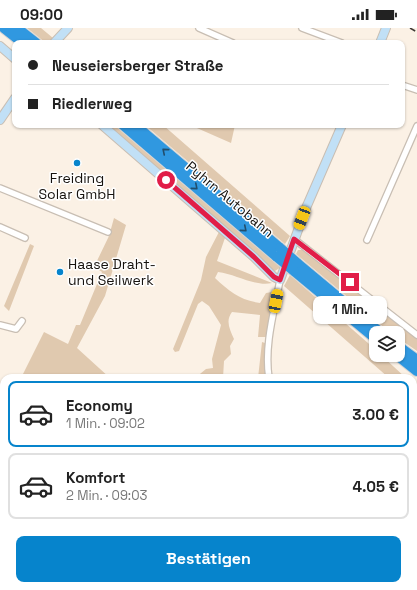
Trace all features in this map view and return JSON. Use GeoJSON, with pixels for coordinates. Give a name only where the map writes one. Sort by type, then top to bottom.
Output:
{"type":"FeatureCollection","features":[{"type":"Feature","properties":{"kind":"highway"},"geometry":{"type":"LineString","coordinates":[[4,28],[19,40]]}},
{"type":"Feature","properties":{"kind":"highway"},"geometry":{"type":"LineString","coordinates":[[16,28],[32,40]]}},
{"type":"Feature","properties":{"kind":"highway","name":"Pyhrn Autobahn"},"geometry":{"type":"LineString","coordinates":[[127,128],[279,253]]}},
{"type":"Feature","properties":{"kind":"highway","name":"Pyhrn Autobahn"},"geometry":{"type":"LineString","coordinates":[[138,128],[369,333]]}},
{"type":"Feature","properties":{"kind":"highway","name":"Pyhrn Autobahn"},"geometry":{"type":"LineString","coordinates":[[295,267],[372,326]]}},
{"type":"Feature","properties":{"kind":"highway"},"geometry":{"type":"LineString","coordinates":[[405,351],[417,360]]}},
{"type":"Feature","properties":{"kind":"highway"},"geometry":{"type":"LineString","coordinates":[[405,361],[417,371]]}},
{"type":"Feature","properties":{"kind":"street"},"geometry":{"type":"LineString","coordinates":[[57,40],[68,28]]}},
{"type":"Feature","properties":{"kind":"street"},"geometry":{"type":"LineString","coordinates":[[198,28],[226,40]]}},
{"type":"Feature","properties":{"kind":"street"},"geometry":{"type":"LineString","coordinates":[[302,28],[334,40]]}},
{"type":"Feature","properties":{"kind":"street"},"geometry":{"type":"LineString","coordinates":[[381,40],[386,28]]}},
{"type":"Feature","properties":{"kind":"street"},"geometry":{"type":"LineString","coordinates":[[0,46],[12,56]]}},
{"type":"Feature","properties":{"kind":"street"},"geometry":{"type":"LineString","coordinates":[[405,86],[417,90]]}},
{"type":"Feature","properties":{"kind":"street"},"geometry":{"type":"LineString","coordinates":[[0,120],[12,102]]}},
{"type":"Feature","properties":{"kind":"street"},"geometry":{"type":"LineString","coordinates":[[105,128],[231,236],[274,277],[280,280]]}},
{"type":"Feature","properties":{"kind":"street"},"geometry":{"type":"LineString","coordinates":[[268,374],[267,364],[268,342],[280,280],[294,239],[341,128]]}},
{"type":"Feature","properties":{"kind":"street"},"geometry":{"type":"LineString","coordinates":[[367,240],[416,129]]}},
{"type":"Feature","properties":{"kind":"street"},"geometry":{"type":"LineString","coordinates":[[0,188],[108,232]]}},
{"type":"Feature","properties":{"kind":"street"},"geometry":{"type":"LineString","coordinates":[[0,227],[25,238]]}},
{"type":"Feature","properties":{"kind":"street"},"geometry":{"type":"LineString","coordinates":[[294,239],[417,334]]}},
{"type":"Feature","properties":{"kind":"street"},"geometry":{"type":"LineString","coordinates":[[0,325],[16,329],[22,321]]}},
{"type":"Feature","properties":{"kind":"shaded area"},"geometry":{"type":"Polygon","coordinates":[[[27,28],[41,28],[53,38],[51,40],[42,40],[27,28]]]}},
{"type":"Feature","properties":{"kind":"shaded area"},"geometry":{"type":"Polygon","coordinates":[[[108,128],[118,128],[281,267],[275,271],[269,268],[108,128]]]}},
{"type":"Feature","properties":{"kind":"shaded area"},"geometry":{"type":"Polygon","coordinates":[[[149,128],[166,128],[290,236],[285,244],[149,128]]]}},
{"type":"Feature","properties":{"kind":"shaded area"},"geometry":{"type":"Polygon","coordinates":[[[197,128],[234,128],[231,143],[197,128]]]}},
{"type":"Feature","properties":{"kind":"shaded area"},"geometry":{"type":"Polygon","coordinates":[[[114,218],[126,225],[105,296],[77,348],[106,374],[23,374],[44,332],[68,344],[76,325],[80,325],[102,272],[96,268],[95,265],[109,236],[114,218]]]}},
{"type":"Feature","properties":{"kind":"shaded area"},"geometry":{"type":"Polygon","coordinates":[[[220,230],[226,235],[217,261],[272,283],[266,284],[252,282],[218,272],[215,278],[236,295],[247,300],[260,303],[266,293],[272,292],[267,337],[258,337],[260,315],[232,312],[230,315],[230,329],[234,339],[230,346],[231,354],[224,361],[223,374],[200,374],[206,369],[213,368],[212,359],[221,325],[209,306],[202,301],[198,304],[179,351],[175,352],[173,349],[201,280],[206,257],[220,230]]]}},
{"type":"Feature","properties":{"kind":"shaded area"},"geometry":{"type":"Polygon","coordinates":[[[30,244],[34,246],[9,311],[4,306],[30,244]]]}},
{"type":"Feature","properties":{"kind":"shaded area"},"geometry":{"type":"Polygon","coordinates":[[[298,250],[303,250],[400,326],[382,326],[296,254],[298,250]]]}},
{"type":"Feature","properties":{"kind":"shaded area"},"geometry":{"type":"Polygon","coordinates":[[[290,275],[369,344],[369,360],[284,286],[290,275]]]}},
{"type":"Feature","properties":{"kind":"shaded area"},"geometry":{"type":"Polygon","coordinates":[[[405,330],[417,339],[417,351],[405,343],[405,330]]]}},
{"type":"Feature","properties":{"kind":"shaded area"},"geometry":{"type":"Polygon","coordinates":[[[262,342],[265,343],[265,374],[258,374],[262,342]]]}},
{"type":"Feature","properties":{"kind":"shaded area"},"geometry":{"type":"Polygon","coordinates":[[[371,362],[389,362],[402,374],[384,374],[371,362]]]}},
{"type":"Feature","properties":{"kind":"railway"},"geometry":{"type":"LineString","coordinates":[[410,28],[417,32]]}},
{"type":"Feature","properties":{"kind":"place","name":"Freiding Solar GmbH"},"geometry":{"type":"Point","coordinates":[77,163]}},
{"type":"Feature","properties":{"kind":"place","name":"Haase Draht- und Seilwerk"},"geometry":{"type":"Point","coordinates":[60,272]}},
{"type":"Feature","properties":{"kind":"route"},"geometry":{"type":"LineString","coordinates":[[166,180],[254,257],[274,277],[280,280],[294,239],[350,282]]}}]}
